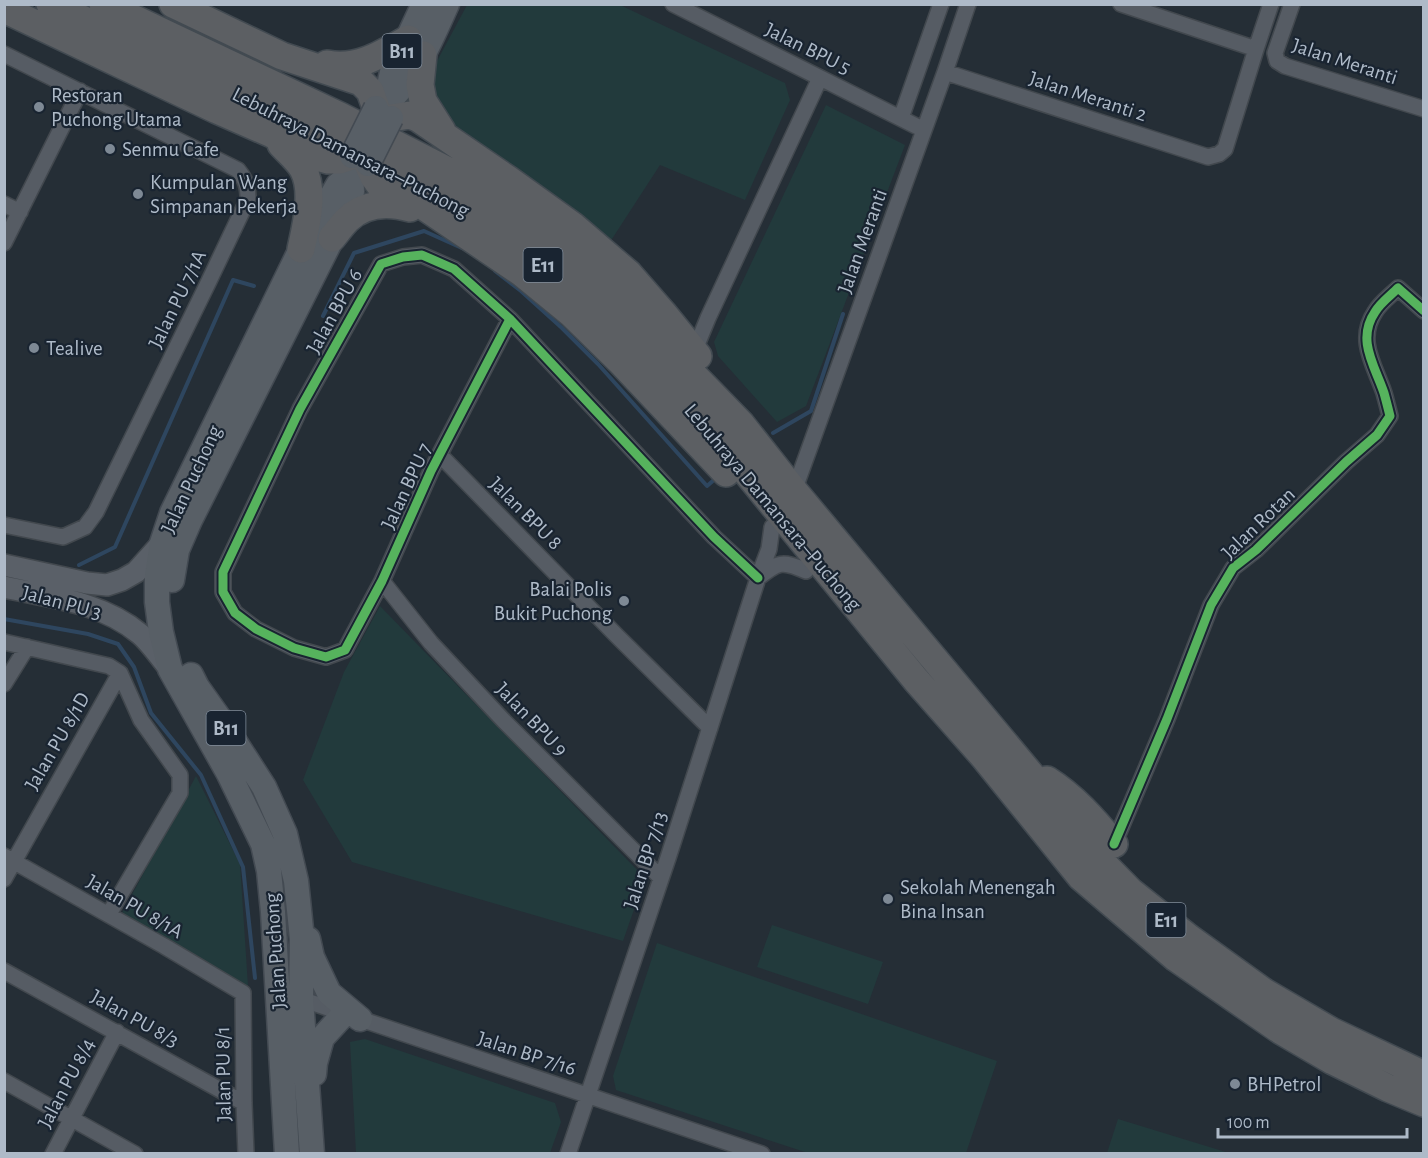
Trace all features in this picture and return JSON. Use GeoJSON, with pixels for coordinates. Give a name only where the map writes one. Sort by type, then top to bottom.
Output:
{"type":"FeatureCollection","features":[{"type":"Feature","properties":{"kind":"highway","name":"Lebuhraya Damansara–Puchong"},"geometry":{"type":"LineString","coordinates":[[50,4],[343,143],[446,195],[522,247],[608,321],[707,424],[916,680],[971,742],[1081,877],[1176,958],[1280,1030],[1333,1061],[1424,1103]]}},
{"type":"Feature","properties":{"kind":"highway","name":"Lebuhraya Damansara–Puchong"},"geometry":{"type":"LineString","coordinates":[[103,4],[342,117],[470,182],[552,238],[630,310],[741,424],[794,491],[1031,775],[1082,842],[1130,891],[1189,938],[1264,992],[1330,1031],[1424,1075]]}},
{"type":"Feature","properties":{"kind":"highway"},"geometry":{"type":"LineString","coordinates":[[174,4],[282,56],[361,82],[385,109],[418,118],[573,226],[629,274],[670,322],[714,374],[741,424]]}},
{"type":"Feature","properties":{"kind":"highway"},"geometry":{"type":"LineString","coordinates":[[4,9],[272,134],[314,156],[357,164],[374,177],[382,188],[419,203],[522,273],[572,314],[675,418],[734,482],[806,571],[916,680]]}},
{"type":"Feature","properties":{"kind":"highway"},"geometry":{"type":"LineString","coordinates":[[282,56],[334,65],[359,64],[384,53],[415,47],[423,101],[446,137]]}},
{"type":"Feature","properties":{"kind":"highway"},"geometry":{"type":"LineString","coordinates":[[272,134],[303,169],[309,189],[309,212],[301,249]]}},
{"type":"Feature","properties":{"kind":"highway"},"geometry":{"type":"LineString","coordinates":[[332,238],[349,218],[368,207],[384,203],[398,204],[442,218]]}},
{"type":"Feature","properties":{"kind":"highway"},"geometry":{"type":"LineString","coordinates":[[1031,775],[1047,780],[1065,792],[1101,827],[1114,844]]}},
{"type":"Feature","properties":{"kind":"main road","name":"Jalan Puchong"},"geometry":{"type":"LineString","coordinates":[[287,1154],[289,1000],[302,939],[296,881],[285,834],[264,787],[197,687],[185,662],[176,634],[172,604],[172,579],[177,550],[301,249],[338,185],[357,164],[385,109],[406,82],[424,4]]}},
{"type":"Feature","properties":{"kind":"main road","name":"Jalan Puchong"},"geometry":{"type":"LineString","coordinates":[[415,47],[447,4]]}},
{"type":"Feature","properties":{"kind":"main road","name":"Jalan Puchong"},"geometry":{"type":"LineString","coordinates":[[312,1154],[310,1127],[273,912],[269,871],[262,844],[229,774],[170,669],[161,632],[157,602],[157,576],[162,543],[172,513],[231,417],[332,238],[352,192],[357,164]]}},
{"type":"Feature","properties":{"kind":"main road"},"geometry":{"type":"LineString","coordinates":[[296,881],[312,957],[329,993],[352,1016],[322,1038],[315,1063],[310,1127]]}},
{"type":"Feature","properties":{"kind":"street","name":"Jalan BPU 5"},"geometry":{"type":"LineString","coordinates":[[673,4],[924,130]]}},
{"type":"Feature","properties":{"kind":"street"},"geometry":{"type":"LineString","coordinates":[[901,118],[941,4]]}},
{"type":"Feature","properties":{"kind":"street","name":"Jalan Meranti"},"geometry":{"type":"LineString","coordinates":[[794,491],[968,4]]}},
{"type":"Feature","properties":{"kind":"street"},"geometry":{"type":"LineString","coordinates":[[1121,4],[1256,49],[1272,4]]}},
{"type":"Feature","properties":{"kind":"street","name":"Jalan Meranti"},"geometry":{"type":"LineString","coordinates":[[1292,4],[1275,53],[1277,61],[1285,66],[1424,109]]}},
{"type":"Feature","properties":{"kind":"street","name":"Jalan Meranti 2"},"geometry":{"type":"LineString","coordinates":[[945,72],[1208,157],[1219,154],[1225,149],[1256,49]]}},
{"type":"Feature","properties":{"kind":"street","name":"Jalan PU 7/1A"},"geometry":{"type":"LineString","coordinates":[[4,54],[238,170],[245,178],[248,189],[248,199],[96,512],[85,527],[63,537],[4,525]]}},
{"type":"Feature","properties":{"kind":"street"},"geometry":{"type":"LineString","coordinates":[[694,352],[820,78]]}},
{"type":"Feature","properties":{"kind":"street"},"geometry":{"type":"LineString","coordinates":[[4,243],[80,91]]}},
{"type":"Feature","properties":{"kind":"street"},"geometry":{"type":"LineString","coordinates":[[4,204],[20,212]]}},
{"type":"Feature","properties":{"kind":"street","name":"Jalan BPU 6"},"geometry":{"type":"LineString","coordinates":[[326,657],[294,648],[256,629],[235,613],[223,592],[224,572],[300,409],[381,264],[403,257],[422,255],[454,269],[510,319],[714,537],[758,578]]}},
{"type":"Feature","properties":{"kind":"street","name":"Jalan Rotan"},"geometry":{"type":"LineString","coordinates":[[1114,844],[1167,719],[1211,605],[1233,568],[1256,550],[1377,435],[1390,416],[1384,393],[1368,353],[1368,326],[1375,311],[1398,288],[1423,307]]}},
{"type":"Feature","properties":{"kind":"street"},"geometry":{"type":"LineString","coordinates":[[670,322],[708,318]]}},
{"type":"Feature","properties":{"kind":"street","name":"Jalan BPU 7"},"geometry":{"type":"LineString","coordinates":[[326,657],[345,650],[382,581],[431,471],[510,319]]}},
{"type":"Feature","properties":{"kind":"street","name":"Jalan BPU 8"},"geometry":{"type":"LineString","coordinates":[[440,455],[710,728]]}},
{"type":"Feature","properties":{"kind":"street","name":"Jalan BP 7/13"},"geometry":{"type":"LineString","coordinates":[[568,1154],[710,728],[768,549],[772,527]]}},
{"type":"Feature","properties":{"kind":"street","name":"Jalan PU 3"},"geometry":{"type":"LineString","coordinates":[[4,566],[87,584],[107,585],[136,572],[162,543]]}},
{"type":"Feature","properties":{"kind":"street"},"geometry":{"type":"LineString","coordinates":[[758,578],[772,566],[783,564],[793,565],[806,571]]}},
{"type":"Feature","properties":{"kind":"street","name":"Jalan BPU 9"},"geometry":{"type":"LineString","coordinates":[[382,581],[431,643],[504,721],[661,878]]}},
{"type":"Feature","properties":{"kind":"street","name":"Jalan PU 3"},"geometry":{"type":"LineString","coordinates":[[4,588],[79,603],[123,621],[142,635],[170,669]]}},
{"type":"Feature","properties":{"kind":"street"},"geometry":{"type":"LineString","coordinates":[[4,642],[109,666],[120,673],[141,720],[180,775],[180,793],[109,914]]}},
{"type":"Feature","properties":{"kind":"street"},"geometry":{"type":"LineString","coordinates":[[4,684],[27,647]]}},
{"type":"Feature","properties":{"kind":"street","name":"Jalan PU 8/1D"},"geometry":{"type":"LineString","coordinates":[[4,879],[9,859],[120,673]]}},
{"type":"Feature","properties":{"kind":"street","name":"Jalan PU 8/1A"},"geometry":{"type":"LineString","coordinates":[[9,859],[109,914],[243,993]]}},
{"type":"Feature","properties":{"kind":"street","name":"Jalan PU 8/3"},"geometry":{"type":"LineString","coordinates":[[4,971],[244,1103]]}},
{"type":"Feature","properties":{"kind":"street","name":"Jalan PU 8/1"},"geometry":{"type":"LineString","coordinates":[[243,993],[246,1154]]}},
{"type":"Feature","properties":{"kind":"street","name":"Jalan BP 7/16"},"geometry":{"type":"LineString","coordinates":[[289,1000],[352,1016],[762,1154]]}},
{"type":"Feature","properties":{"kind":"street","name":"Jalan PU 8/4"},"geometry":{"type":"LineString","coordinates":[[52,1154],[117,1032]]}},
{"type":"Feature","properties":{"kind":"street"},"geometry":{"type":"LineString","coordinates":[[1369,1049],[1424,1062]]}},
{"type":"Feature","properties":{"kind":"street"},"geometry":{"type":"LineString","coordinates":[[4,1081],[135,1154]]}},
{"type":"Feature","properties":{"kind":"green space"},"geometry":{"type":"Polygon","coordinates":[[[467,5],[620,5],[785,83],[790,100],[745,200],[660,165],[610,242],[534,180],[458,134],[439,114],[429,76],[467,5]]]}},
{"type":"Feature","properties":{"kind":"green space"},"geometry":{"type":"Polygon","coordinates":[[[826,105],[905,145],[806,406],[777,422],[718,356],[714,342],[826,105]]]}},
{"type":"Feature","properties":{"kind":"green space"},"geometry":{"type":"Polygon","coordinates":[[[380,606],[645,878],[623,941],[352,862],[303,780],[344,672],[380,606]]]}},
{"type":"Feature","properties":{"kind":"green space"},"geometry":{"type":"Polygon","coordinates":[[[196,776],[240,864],[248,986],[121,915],[196,776]]]}},
{"type":"Feature","properties":{"kind":"green space"},"geometry":{"type":"Polygon","coordinates":[[[772,925],[883,962],[868,1004],[757,967],[772,925]]]}},
{"type":"Feature","properties":{"kind":"green space"},"geometry":{"type":"Polygon","coordinates":[[[657,943],[997,1061],[966,1153],[808,1153],[616,1090],[613,1076],[657,943]]]}},
{"type":"Feature","properties":{"kind":"green space"},"geometry":{"type":"Polygon","coordinates":[[[365,1039],[555,1103],[561,1122],[550,1153],[356,1153],[350,1042],[365,1039]]]}},
{"type":"Feature","properties":{"kind":"green space"},"geometry":{"type":"Polygon","coordinates":[[[1118,1119],[1229,1153],[1107,1153],[1118,1119]]]}},
{"type":"Feature","properties":{"kind":"waterway"},"geometry":{"type":"LineString","coordinates":[[323,316],[354,253],[424,231],[464,249]]}},
{"type":"Feature","properties":{"kind":"waterway"},"geometry":{"type":"LineString","coordinates":[[495,271],[562,328],[598,364],[707,486],[715,479]]}},
{"type":"Feature","properties":{"kind":"waterway"},"geometry":{"type":"LineString","coordinates":[[79,565],[115,547],[233,280],[254,286]]}},
{"type":"Feature","properties":{"kind":"waterway"},"geometry":{"type":"LineString","coordinates":[[773,433],[811,411],[843,314]]}},
{"type":"Feature","properties":{"kind":"waterway"},"geometry":{"type":"LineString","coordinates":[[4,619],[88,634],[118,644],[134,667],[151,713],[201,775],[243,867],[255,978]]}},
{"type":"Feature","properties":{"kind":"cycle path"},"geometry":{"type":"LineString","coordinates":[[510,319],[431,471],[382,581],[345,650],[326,657],[294,648],[256,629],[235,613],[223,592],[223,572],[300,409],[381,264],[403,257],[422,255],[454,269],[510,319],[714,537],[758,578]]}},
{"type":"Feature","properties":{"kind":"cycle path"},"geometry":{"type":"LineString","coordinates":[[1114,844],[1167,719],[1211,605],[1233,568],[1256,550],[1377,435],[1390,416],[1367,343],[1367,333],[1375,312],[1398,288],[1424,311]]}},
{"type":"Feature","properties":{"kind":"place","name":"Restoran Puchong Utama"},"geometry":{"type":"Point","coordinates":[39,107]}},
{"type":"Feature","properties":{"kind":"place","name":"Senmu Cafe"},"geometry":{"type":"Point","coordinates":[110,149]}},
{"type":"Feature","properties":{"kind":"place","name":"Kumpulan Wang Simpanan Pekerja"},"geometry":{"type":"Point","coordinates":[138,194]}},
{"type":"Feature","properties":{"kind":"place","name":"Tealive"},"geometry":{"type":"Point","coordinates":[34,348]}},
{"type":"Feature","properties":{"kind":"place","name":"Balai Polis Bukit Puchong"},"geometry":{"type":"Point","coordinates":[624,601]}},
{"type":"Feature","properties":{"kind":"place","name":"Sekolah Menengah Bina Insan"},"geometry":{"type":"Point","coordinates":[888,899]}},
{"type":"Feature","properties":{"kind":"place","name":"BHPetrol"},"geometry":{"type":"Point","coordinates":[1235,1084]}}]}
